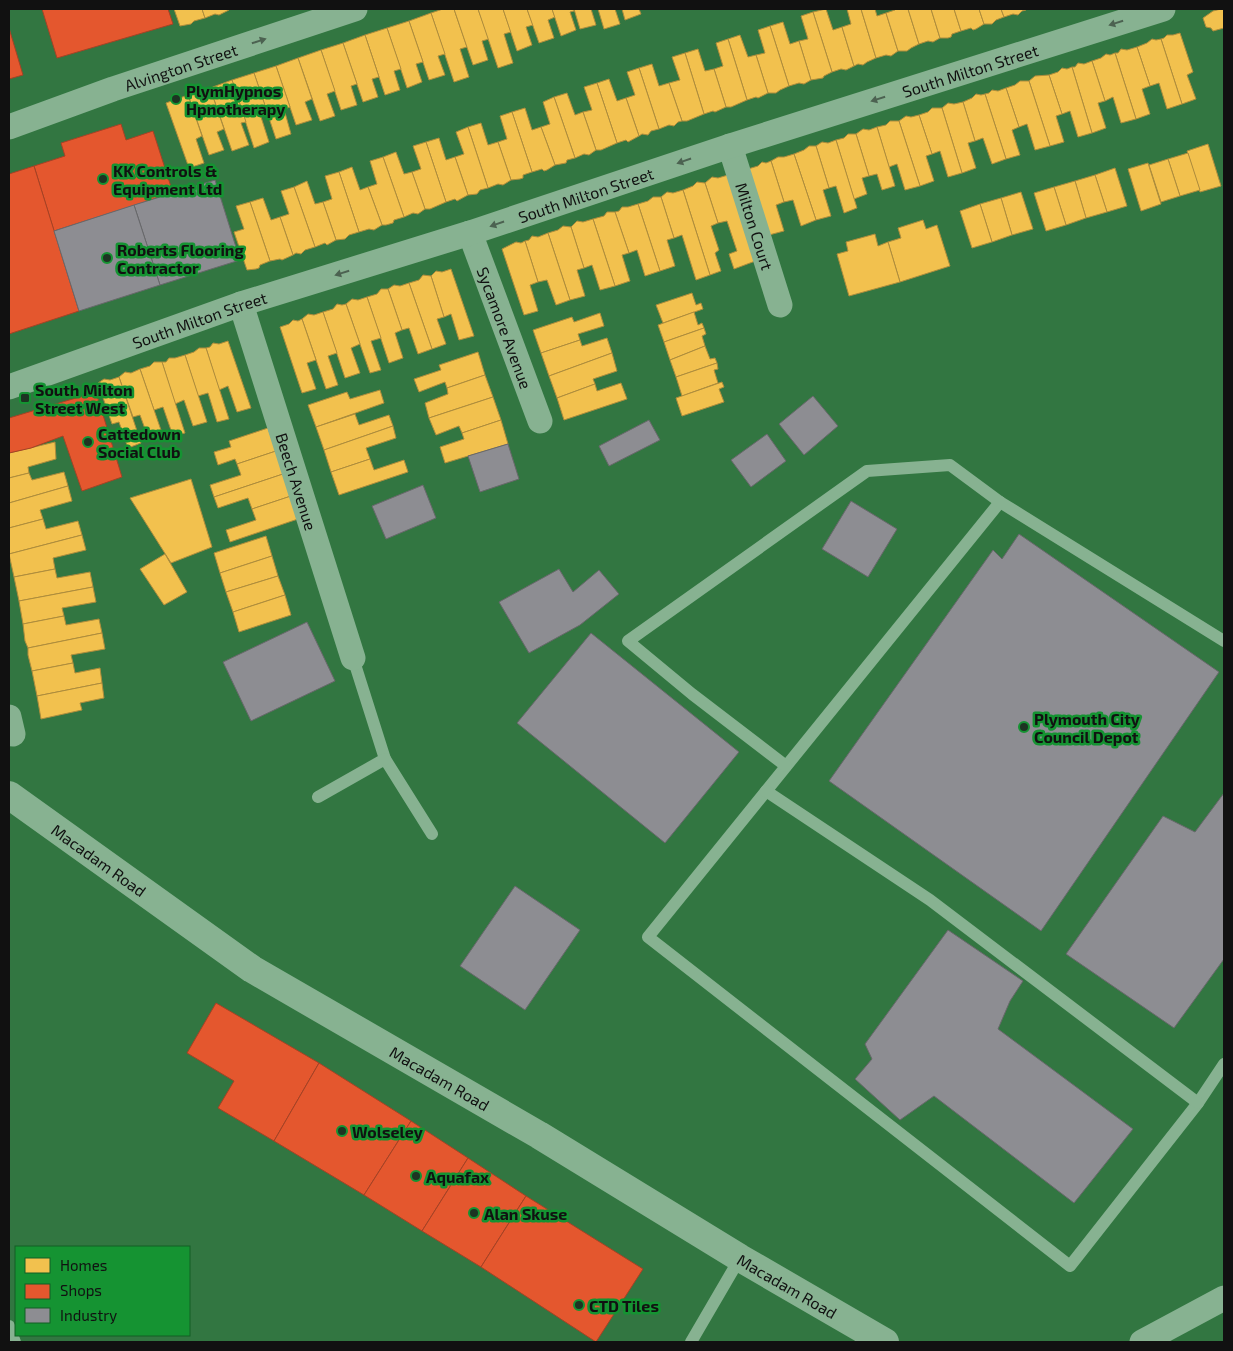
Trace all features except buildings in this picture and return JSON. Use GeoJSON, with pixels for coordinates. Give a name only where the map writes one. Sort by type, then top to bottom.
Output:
{"type":"FeatureCollection","features":[{"type":"Feature","properties":{"kind":"street","name":"Alvington Street"},"geometry":{"type":"LineString","coordinates":[[9,127],[113,89],[355,9]]}},
{"type":"Feature","properties":{"kind":"street","name":"South Milton Street"},"geometry":{"type":"LineString","coordinates":[[9,387],[241,304],[470,233],[730,146],[1163,9]]}},
{"type":"Feature","properties":{"kind":"street","name":"Milton Court"},"geometry":{"type":"LineString","coordinates":[[730,146],[780,305]]}},
{"type":"Feature","properties":{"kind":"street","name":"Sycamore Avenue"},"geometry":{"type":"LineString","coordinates":[[470,233],[540,421]]}},
{"type":"Feature","properties":{"kind":"street","name":"Beech Avenue"},"geometry":{"type":"LineString","coordinates":[[241,304],[353,658]]}},
{"type":"Feature","properties":{"kind":"street","name":"Macadam Road"},"geometry":{"type":"LineString","coordinates":[[9,795],[252,969],[540,1135],[740,1258],[885,1342]]}},
{"type":"Feature","properties":{"kind":"street"},"geometry":{"type":"LineString","coordinates":[[1142,1342],[1224,1298]]}},
{"type":"Feature","properties":{"kind":"lane"},"geometry":{"type":"LineString","coordinates":[[786,766],[692,694],[628,641],[867,471],[950,465],[1000,502],[1224,641]]}},
{"type":"Feature","properties":{"kind":"lane"},"geometry":{"type":"LineString","coordinates":[[1000,502],[648,937],[1070,1266],[1198,1103],[1224,1064]]}},
{"type":"Feature","properties":{"kind":"lane"},"geometry":{"type":"LineString","coordinates":[[353,658],[385,758],[432,834]]}},
{"type":"Feature","properties":{"kind":"lane"},"geometry":{"type":"LineString","coordinates":[[318,798],[385,758]]}},
{"type":"Feature","properties":{"kind":"lane"},"geometry":{"type":"LineString","coordinates":[[766,791],[930,900],[1198,1103]]}},
{"type":"Feature","properties":{"kind":"lane"},"geometry":{"type":"LineString","coordinates":[[691,1342],[740,1258]]}},
{"type":"Feature","properties":{"kind":"lane"},"geometry":{"type":"LineString","coordinates":[[9,1326],[15,1342]]}},
{"type":"Feature","properties":{"kind":"place","name":"PlymHypnos Hpnotherapy"},"geometry":{"type":"Point","coordinates":[176,99]}},
{"type":"Feature","properties":{"kind":"place","name":"KK Controls & Equipment Ltd"},"geometry":{"type":"Point","coordinates":[103,179]}},
{"type":"Feature","properties":{"kind":"place","name":"Roberts Flooring Contractor"},"geometry":{"type":"Point","coordinates":[107,258]}},
{"type":"Feature","properties":{"kind":"place","name":"South Milton Street West"},"geometry":{"type":"Point","coordinates":[25,398]}},
{"type":"Feature","properties":{"kind":"place","name":"Cattedown Social Club"},"geometry":{"type":"Point","coordinates":[88,442]}},
{"type":"Feature","properties":{"kind":"place","name":"Plymouth City Council Depot"},"geometry":{"type":"Point","coordinates":[1024,727]}},
{"type":"Feature","properties":{"kind":"place","name":"Wolseley"},"geometry":{"type":"Point","coordinates":[342,1131]}},
{"type":"Feature","properties":{"kind":"place","name":"Aquafax"},"geometry":{"type":"Point","coordinates":[416,1176]}},
{"type":"Feature","properties":{"kind":"place","name":"Alan Skuse"},"geometry":{"type":"Point","coordinates":[474,1213]}},
{"type":"Feature","properties":{"kind":"place","name":"CTD Tiles"},"geometry":{"type":"Point","coordinates":[579,1305]}}]}
